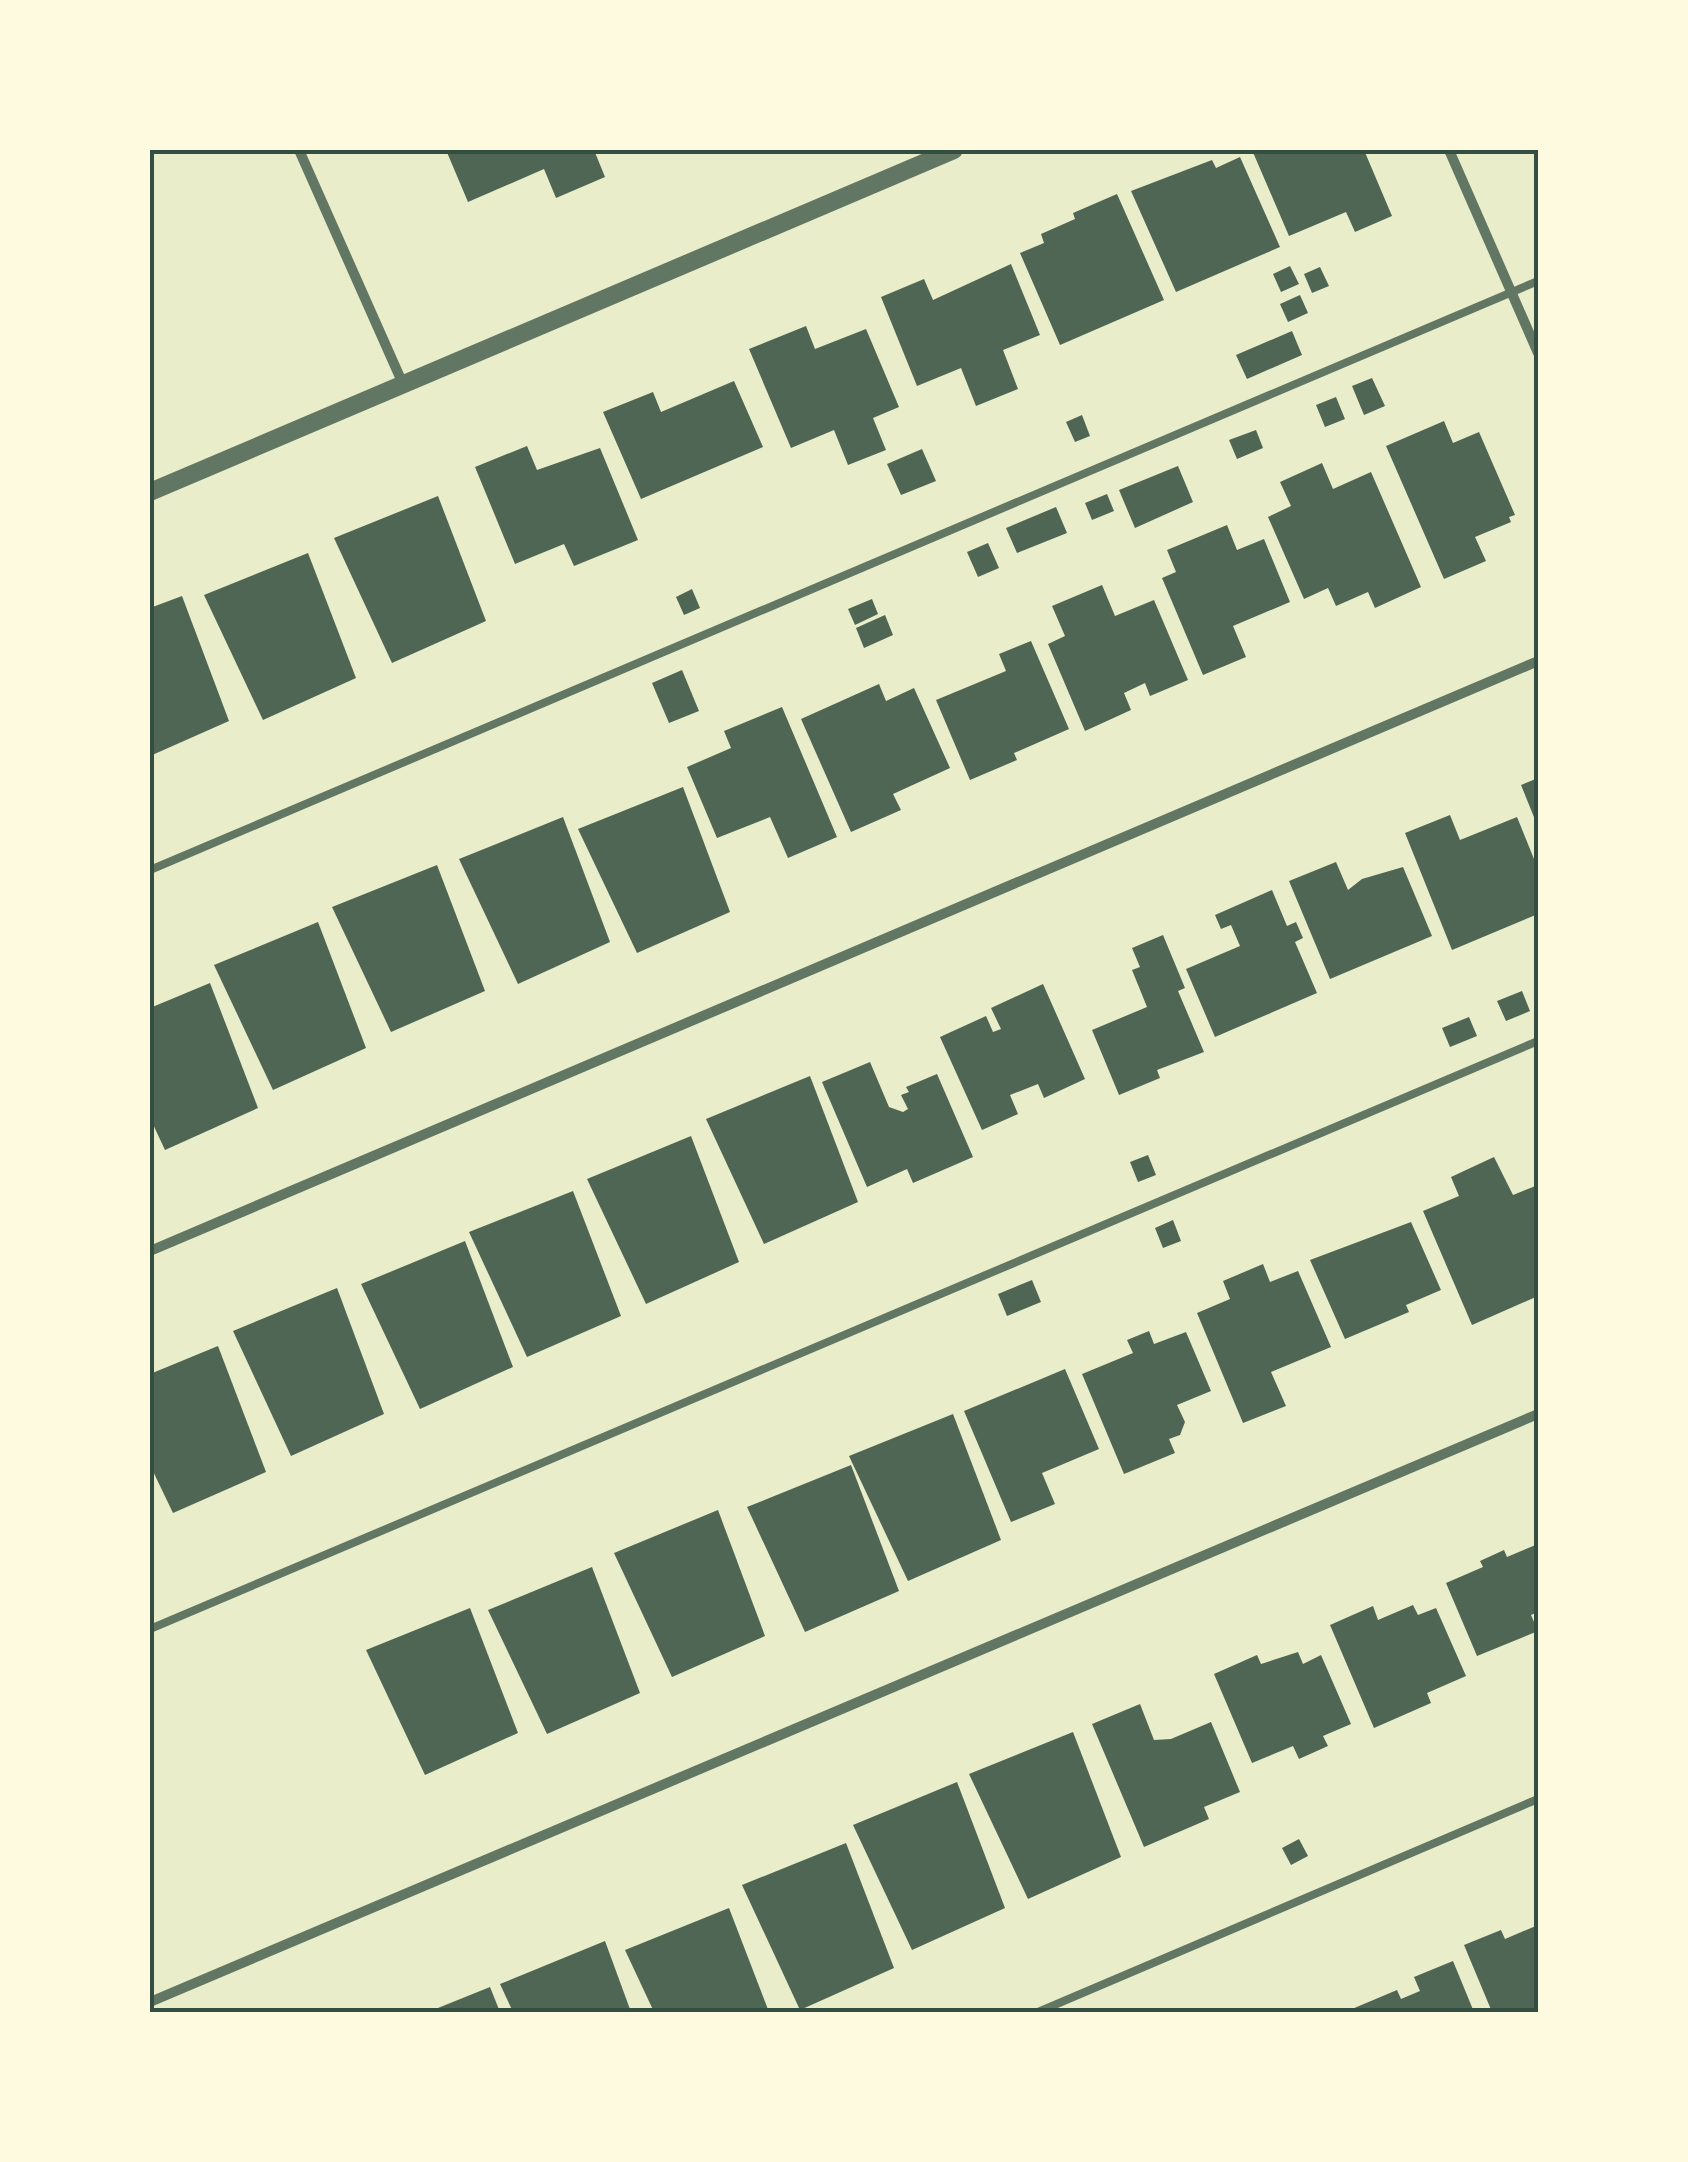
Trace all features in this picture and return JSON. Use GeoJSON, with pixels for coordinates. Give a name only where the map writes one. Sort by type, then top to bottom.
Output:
{"type":"FeatureCollection","features":[{"type":"Feature","properties":{"kind":"street"},"geometry":{"type":"LineString","coordinates":[[299,150],[403,384]]}},
{"type":"Feature","properties":{"kind":"street"},"geometry":{"type":"LineString","coordinates":[[150,492],[954,150]]}},
{"type":"Feature","properties":{"kind":"street"},"geometry":{"type":"LineString","coordinates":[[1449,150],[1538,354]]}},
{"type":"Feature","properties":{"kind":"street"},"geometry":{"type":"LineString","coordinates":[[150,1252],[1538,662]]}},
{"type":"Feature","properties":{"kind":"street"},"geometry":{"type":"LineString","coordinates":[[150,2002],[1538,1414]]}},
{"type":"Feature","properties":{"kind":"lane"},"geometry":{"type":"LineString","coordinates":[[150,870],[1538,281]]}},
{"type":"Feature","properties":{"kind":"lane"},"geometry":{"type":"LineString","coordinates":[[150,1629],[1538,1042]]}},
{"type":"Feature","properties":{"kind":"lane"},"geometry":{"type":"LineString","coordinates":[[1038,2012],[1538,1799]]}},
{"type":"Feature","properties":{"kind":"building"},"geometry":{"type":"Polygon","coordinates":[[[446,150],[594,150],[605,177],[556,198],[544,169],[468,202],[446,150]]]}},
{"type":"Feature","properties":{"kind":"building"},"geometry":{"type":"Polygon","coordinates":[[[1252,150],[1364,150],[1392,216],[1355,232],[1346,212],[1289,236],[1252,150]]]}},
{"type":"Feature","properties":{"kind":"building"},"geometry":{"type":"Polygon","coordinates":[[[1240,157],[1280,247],[1176,292],[1131,191],[1212,160],[1216,168],[1240,157]]]}},
{"type":"Feature","properties":{"kind":"building"},"geometry":{"type":"Polygon","coordinates":[[[1117,194],[1164,300],[1060,345],[1020,253],[1044,243],[1041,234],[1075,219],[1073,213],[1117,194]]]}},
{"type":"Feature","properties":{"kind":"building"},"geometry":{"type":"Polygon","coordinates":[[[1011,264],[1040,335],[1003,350],[1018,389],[976,406],[961,368],[917,386],[881,297],[924,279],[933,300],[1011,264]]]}},
{"type":"Feature","properties":{"kind":"building"},"geometry":{"type":"Polygon","coordinates":[[[1290,266],[1299,284],[1281,292],[1273,274],[1290,266]]]}},
{"type":"Feature","properties":{"kind":"building"},"geometry":{"type":"Polygon","coordinates":[[[1320,267],[1329,286],[1312,293],[1304,274],[1320,267]]]}},
{"type":"Feature","properties":{"kind":"building"},"geometry":{"type":"Polygon","coordinates":[[[1300,295],[1308,313],[1288,322],[1280,304],[1300,295]]]}},
{"type":"Feature","properties":{"kind":"building"},"geometry":{"type":"Polygon","coordinates":[[[806,326],[815,349],[866,329],[899,407],[873,418],[886,450],[848,465],[834,430],[791,448],[749,349],[806,326]]]}},
{"type":"Feature","properties":{"kind":"building"},"geometry":{"type":"Polygon","coordinates":[[[1292,331],[1302,355],[1247,379],[1236,355],[1292,331]]]}},
{"type":"Feature","properties":{"kind":"building"},"geometry":{"type":"Polygon","coordinates":[[[1372,378],[1385,406],[1364,415],[1352,386],[1372,378]]]}},
{"type":"Feature","properties":{"kind":"building"},"geometry":{"type":"Polygon","coordinates":[[[734,381],[763,447],[641,499],[603,412],[653,392],[661,412],[734,381]]]}},
{"type":"Feature","properties":{"kind":"building"},"geometry":{"type":"Polygon","coordinates":[[[1336,397],[1345,419],[1325,427],[1316,405],[1336,397]]]}},
{"type":"Feature","properties":{"kind":"building"},"geometry":{"type":"Polygon","coordinates":[[[1082,415],[1090,436],[1075,442],[1066,422],[1082,415]]]}},
{"type":"Feature","properties":{"kind":"building"},"geometry":{"type":"Polygon","coordinates":[[[1444,421],[1453,443],[1479,432],[1515,515],[1509,517],[1511,522],[1475,537],[1486,561],[1444,579],[1386,446],[1444,421]]]}},
{"type":"Feature","properties":{"kind":"building"},"geometry":{"type":"Polygon","coordinates":[[[1256,430],[1263,448],[1237,459],[1229,440],[1256,430]]]}},
{"type":"Feature","properties":{"kind":"building"},"geometry":{"type":"Polygon","coordinates":[[[527,446],[537,470],[600,448],[638,540],[574,566],[564,544],[515,564],[475,467],[527,446]]]}},
{"type":"Feature","properties":{"kind":"building"},"geometry":{"type":"Polygon","coordinates":[[[922,449],[936,481],[901,495],[887,464],[922,449]]]}},
{"type":"Feature","properties":{"kind":"building"},"geometry":{"type":"Polygon","coordinates":[[[1322,463],[1333,489],[1371,472],[1421,587],[1375,608],[1368,592],[1336,606],[1328,588],[1304,599],[1268,517],[1291,506],[1280,482],[1322,463]]]}},
{"type":"Feature","properties":{"kind":"building"},"geometry":{"type":"Polygon","coordinates":[[[1178,466],[1193,502],[1135,528],[1119,490],[1178,466]]]}},
{"type":"Feature","properties":{"kind":"building"},"geometry":{"type":"Polygon","coordinates":[[[1107,494],[1114,511],[1092,520],[1085,503],[1107,494]]]}},
{"type":"Feature","properties":{"kind":"building"},"geometry":{"type":"Polygon","coordinates":[[[438,496],[486,621],[392,663],[334,538],[438,496]]]}},
{"type":"Feature","properties":{"kind":"building"},"geometry":{"type":"Polygon","coordinates":[[[1056,507],[1067,533],[1017,553],[1006,528],[1056,507]]]}},
{"type":"Feature","properties":{"kind":"building"},"geometry":{"type":"Polygon","coordinates":[[[1227,525],[1237,550],[1264,539],[1290,602],[1233,626],[1246,657],[1203,675],[1162,578],[1176,572],[1167,550],[1227,525]]]}},
{"type":"Feature","properties":{"kind":"building"},"geometry":{"type":"Polygon","coordinates":[[[988,543],[999,568],[978,577],[967,552],[988,543]]]}},
{"type":"Feature","properties":{"kind":"building"},"geometry":{"type":"Polygon","coordinates":[[[308,553],[356,678],[263,720],[204,595],[308,553]]]}},
{"type":"Feature","properties":{"kind":"building"},"geometry":{"type":"Polygon","coordinates":[[[1102,585],[1115,616],[1154,600],[1188,680],[1150,696],[1145,683],[1124,693],[1131,710],[1085,731],[1048,644],[1065,636],[1052,606],[1102,585]]]}},
{"type":"Feature","properties":{"kind":"building"},"geometry":{"type":"Polygon","coordinates":[[[692,589],[700,608],[684,615],[676,597],[692,589]]]}},
{"type":"Feature","properties":{"kind":"building"},"geometry":{"type":"Polygon","coordinates":[[[182,596],[229,721],[150,756],[150,608],[182,596]]]}},
{"type":"Feature","properties":{"kind":"building"},"geometry":{"type":"Polygon","coordinates":[[[872,599],[878,614],[855,625],[848,609],[872,599]]]}},
{"type":"Feature","properties":{"kind":"building"},"geometry":{"type":"Polygon","coordinates":[[[885,615],[893,635],[864,648],[856,628],[885,615]]]}},
{"type":"Feature","properties":{"kind":"building"},"geometry":{"type":"Polygon","coordinates":[[[1031,641],[1069,729],[1014,753],[1017,760],[970,780],[936,700],[1006,671],[999,654],[1031,641]]]}},
{"type":"Feature","properties":{"kind":"building"},"geometry":{"type":"Polygon","coordinates":[[[682,670],[699,711],[669,723],[652,683],[682,670]]]}},
{"type":"Feature","properties":{"kind":"building"},"geometry":{"type":"Polygon","coordinates":[[[879,684],[886,701],[914,688],[950,768],[893,794],[901,810],[851,832],[801,719],[879,684]]]}},
{"type":"Feature","properties":{"kind":"building"},"geometry":{"type":"Polygon","coordinates":[[[782,707],[837,837],[788,858],[770,817],[717,838],[687,767],[731,748],[724,731],[782,707]]]}},
{"type":"Feature","properties":{"kind":"building"},"geometry":{"type":"Polygon","coordinates":[[[1538,778],[1538,827],[1521,785],[1538,778]]]}},
{"type":"Feature","properties":{"kind":"building"},"geometry":{"type":"Polygon","coordinates":[[[683,787],[730,912],[637,953],[578,829],[683,787]]]}},
{"type":"Feature","properties":{"kind":"building"},"geometry":{"type":"Polygon","coordinates":[[[1450,815],[1460,840],[1517,817],[1538,869],[1538,914],[1452,950],[1405,833],[1450,815]]]}},
{"type":"Feature","properties":{"kind":"building"},"geometry":{"type":"Polygon","coordinates":[[[563,817],[610,942],[518,984],[459,859],[563,817]]]}},
{"type":"Feature","properties":{"kind":"building"},"geometry":{"type":"Polygon","coordinates":[[[1336,862],[1348,890],[1362,879],[1403,867],[1432,936],[1330,979],[1289,881],[1336,862]]]}},
{"type":"Feature","properties":{"kind":"building"},"geometry":{"type":"Polygon","coordinates":[[[437,865],[485,991],[391,1032],[332,907],[437,865]]]}},
{"type":"Feature","properties":{"kind":"building"},"geometry":{"type":"Polygon","coordinates":[[[1272,890],[1287,926],[1296,922],[1303,938],[1295,942],[1317,993],[1215,1037],[1186,969],[1240,946],[1231,925],[1221,929],[1215,915],[1272,890]]]}},
{"type":"Feature","properties":{"kind":"building"},"geometry":{"type":"Polygon","coordinates":[[[318,922],[366,1048],[273,1090],[214,965],[318,922]]]}},
{"type":"Feature","properties":{"kind":"building"},"geometry":{"type":"Polygon","coordinates":[[[1163,935],[1185,988],[1178,991],[1204,1052],[1157,1070],[1160,1078],[1119,1095],[1092,1030],[1147,1007],[1132,970],[1140,967],[1132,948],[1163,935]]]}},
{"type":"Feature","properties":{"kind":"building"},"geometry":{"type":"Polygon","coordinates":[[[210,983],[258,1108],[165,1150],[150,1118],[150,1008],[210,983]]]}},
{"type":"Feature","properties":{"kind":"building"},"geometry":{"type":"Polygon","coordinates":[[[1043,984],[1085,1079],[1044,1098],[1038,1084],[1010,1095],[1018,1114],[982,1130],[940,1037],[986,1016],[993,1032],[1001,1029],[991,1008],[1043,984]]]}},
{"type":"Feature","properties":{"kind":"building"},"geometry":{"type":"Polygon","coordinates":[[[1522,991],[1530,1011],[1506,1021],[1497,1001],[1522,991]]]}},
{"type":"Feature","properties":{"kind":"building"},"geometry":{"type":"Polygon","coordinates":[[[1469,1017],[1477,1036],[1450,1047],[1442,1028],[1469,1017]]]}},
{"type":"Feature","properties":{"kind":"building"},"geometry":{"type":"Polygon","coordinates":[[[870,1062],[889,1107],[903,1112],[908,1109],[901,1095],[909,1092],[906,1087],[937,1074],[973,1157],[913,1183],[907,1169],[867,1187],[822,1082],[870,1062]]]}},
{"type":"Feature","properties":{"kind":"building"},"geometry":{"type":"Polygon","coordinates":[[[810,1076],[858,1202],[764,1244],[706,1119],[810,1076]]]}},
{"type":"Feature","properties":{"kind":"building"},"geometry":{"type":"Polygon","coordinates":[[[691,1136],[739,1262],[646,1304],[587,1179],[691,1136]]]}},
{"type":"Feature","properties":{"kind":"building"},"geometry":{"type":"Polygon","coordinates":[[[1148,1155],[1156,1175],[1138,1182],[1130,1162],[1148,1155]]]}},
{"type":"Feature","properties":{"kind":"building"},"geometry":{"type":"Polygon","coordinates":[[[1494,1157],[1513,1195],[1538,1185],[1538,1296],[1472,1325],[1423,1211],[1459,1196],[1451,1177],[1494,1157]]]}},
{"type":"Feature","properties":{"kind":"building"},"geometry":{"type":"Polygon","coordinates":[[[573,1191],[621,1316],[527,1357],[469,1232],[573,1191]]]}},
{"type":"Feature","properties":{"kind":"building"},"geometry":{"type":"Polygon","coordinates":[[[1173,1220],[1181,1241],[1163,1248],[1155,1228],[1173,1220]]]}},
{"type":"Feature","properties":{"kind":"building"},"geometry":{"type":"Polygon","coordinates":[[[1411,1222],[1441,1290],[1406,1305],[1409,1312],[1345,1339],[1310,1260],[1411,1222]]]}},
{"type":"Feature","properties":{"kind":"building"},"geometry":{"type":"Polygon","coordinates":[[[465,1241],[513,1367],[420,1409],[361,1284],[465,1241]]]}},
{"type":"Feature","properties":{"kind":"building"},"geometry":{"type":"Polygon","coordinates":[[[1263,1264],[1270,1282],[1298,1271],[1331,1347],[1271,1372],[1286,1406],[1243,1423],[1197,1313],[1230,1299],[1223,1281],[1263,1264]]]}},
{"type":"Feature","properties":{"kind":"building"},"geometry":{"type":"Polygon","coordinates":[[[1032,1280],[1041,1302],[1007,1316],[998,1294],[1032,1280]]]}},
{"type":"Feature","properties":{"kind":"building"},"geometry":{"type":"Polygon","coordinates":[[[337,1288],[384,1414],[291,1456],[233,1331],[337,1288]]]}},
{"type":"Feature","properties":{"kind":"building"},"geometry":{"type":"Polygon","coordinates":[[[1149,1331],[1154,1344],[1186,1332],[1211,1391],[1177,1405],[1185,1422],[1180,1435],[1169,1439],[1175,1453],[1124,1474],[1082,1374],[1133,1353],[1127,1340],[1149,1331]]]}},
{"type":"Feature","properties":{"kind":"building"},"geometry":{"type":"Polygon","coordinates":[[[218,1346],[266,1472],[173,1513],[150,1465],[150,1374],[218,1346]]]}},
{"type":"Feature","properties":{"kind":"building"},"geometry":{"type":"Polygon","coordinates":[[[1065,1369],[1099,1449],[1042,1473],[1055,1504],[1011,1522],[964,1411],[1065,1369]]]}},
{"type":"Feature","properties":{"kind":"building"},"geometry":{"type":"Polygon","coordinates":[[[953,1414],[1001,1540],[908,1581],[849,1456],[953,1414]]]}},
{"type":"Feature","properties":{"kind":"building"},"geometry":{"type":"Polygon","coordinates":[[[851,1465],[899,1591],[805,1632],[747,1507],[851,1465]]]}},
{"type":"Feature","properties":{"kind":"building"},"geometry":{"type":"Polygon","coordinates":[[[718,1510],[765,1636],[672,1677],[614,1553],[718,1510]]]}},
{"type":"Feature","properties":{"kind":"building"},"geometry":{"type":"Polygon","coordinates":[[[1538,1544],[1538,1612],[1531,1615],[1538,1631],[1477,1656],[1446,1583],[1483,1567],[1480,1561],[1504,1550],[1507,1557],[1538,1544]]]}},
{"type":"Feature","properties":{"kind":"building"},"geometry":{"type":"Polygon","coordinates":[[[592,1567],[640,1693],[547,1734],[488,1610],[592,1567]]]}},
{"type":"Feature","properties":{"kind":"building"},"geometry":{"type":"Polygon","coordinates":[[[1413,1605],[1418,1615],[1436,1608],[1466,1676],[1427,1693],[1431,1703],[1374,1728],[1330,1625],[1373,1606],[1378,1620],[1413,1605]]]}},
{"type":"Feature","properties":{"kind":"building"},"geometry":{"type":"Polygon","coordinates":[[[470,1608],[518,1733],[425,1775],[366,1650],[470,1608]]]}},
{"type":"Feature","properties":{"kind":"building"},"geometry":{"type":"Polygon","coordinates":[[[1298,1652],[1303,1664],[1321,1655],[1351,1724],[1323,1736],[1328,1746],[1299,1759],[1293,1746],[1252,1763],[1214,1674],[1257,1655],[1261,1664],[1298,1652]]]}},
{"type":"Feature","properties":{"kind":"building"},"geometry":{"type":"Polygon","coordinates":[[[1140,1704],[1154,1740],[1171,1739],[1211,1722],[1240,1792],[1204,1807],[1209,1819],[1144,1847],[1092,1724],[1140,1704]]]}},
{"type":"Feature","properties":{"kind":"building"},"geometry":{"type":"Polygon","coordinates":[[[1073,1732],[1121,1857],[1028,1899],[969,1774],[1073,1732]]]}},
{"type":"Feature","properties":{"kind":"building"},"geometry":{"type":"Polygon","coordinates":[[[957,1782],[1005,1908],[912,1950],[853,1825],[957,1782]]]}},
{"type":"Feature","properties":{"kind":"building"},"geometry":{"type":"Polygon","coordinates":[[[1299,1839],[1308,1856],[1291,1865],[1282,1848],[1299,1839]]]}},
{"type":"Feature","properties":{"kind":"building"},"geometry":{"type":"Polygon","coordinates":[[[846,1843],[894,1968],[800,2010],[742,1885],[846,1843]]]}},
{"type":"Feature","properties":{"kind":"building"},"geometry":{"type":"Polygon","coordinates":[[[729,1908],[769,2012],[654,2012],[625,1950],[729,1908]]]}},
{"type":"Feature","properties":{"kind":"building"},"geometry":{"type":"Polygon","coordinates":[[[1538,1925],[1538,2012],[1492,2012],[1464,1945],[1501,1930],[1505,1939],[1538,1925]]]}},
{"type":"Feature","properties":{"kind":"building"},"geometry":{"type":"Polygon","coordinates":[[[605,1941],[631,2012],[513,2012],[500,1984],[605,1941]]]}},
{"type":"Feature","properties":{"kind":"building"},"geometry":{"type":"Polygon","coordinates":[[[1453,1961],[1474,2012],[1352,2009],[1397,1990],[1401,1999],[1420,1991],[1414,1977],[1453,1961]]]}},
{"type":"Feature","properties":{"kind":"building"},"geometry":{"type":"Polygon","coordinates":[[[490,1987],[500,2012],[428,2012],[490,1987]]]}}]}
